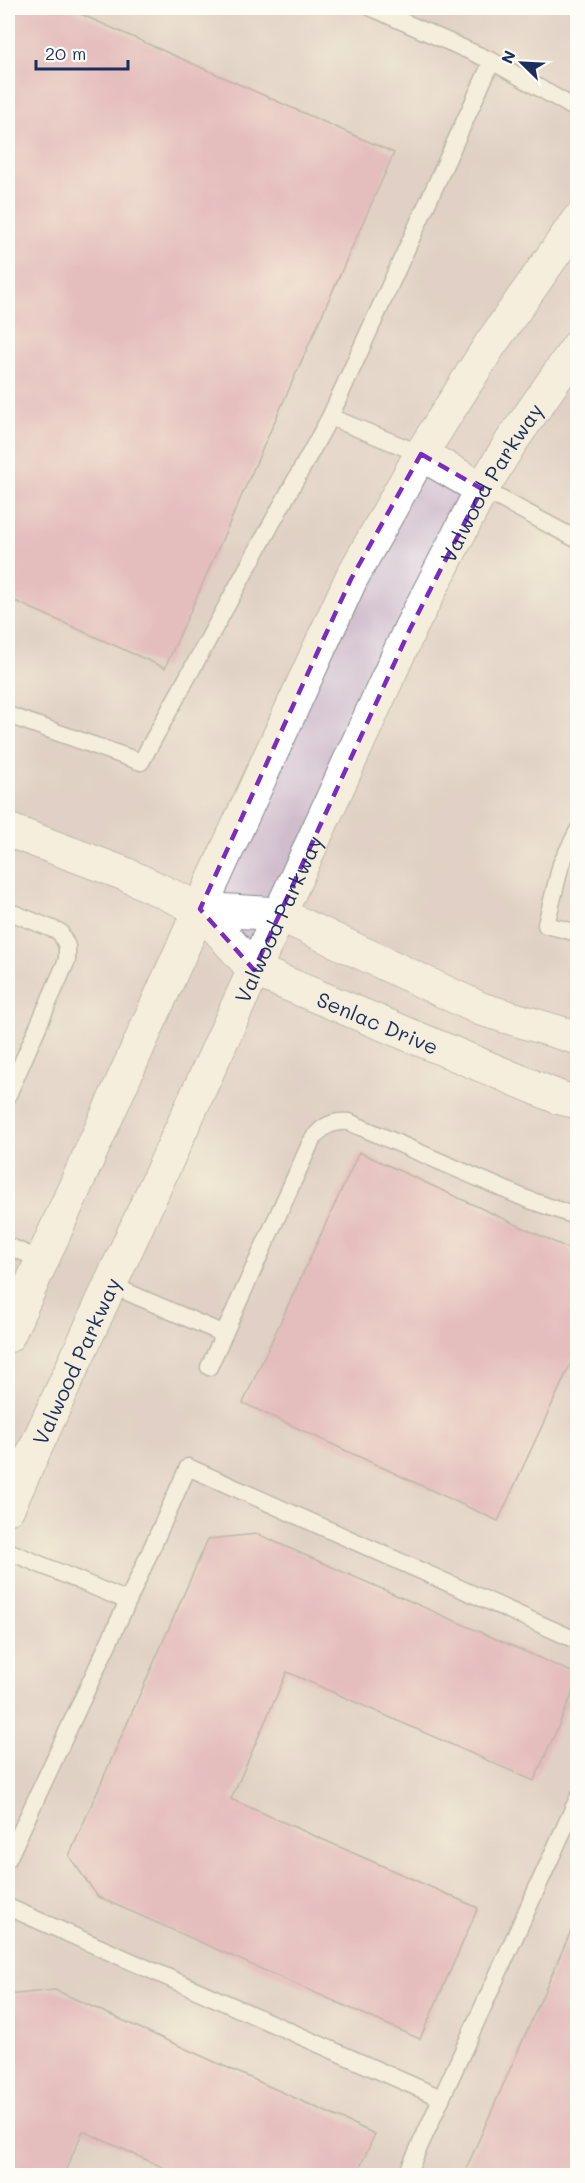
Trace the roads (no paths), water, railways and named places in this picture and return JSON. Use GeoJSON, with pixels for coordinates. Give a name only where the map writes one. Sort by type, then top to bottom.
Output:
{"type":"FeatureCollection","features":[{"type":"Feature","properties":{"kind":"main road"},"geometry":{"type":"LineString","coordinates":[[8,1336],[351,579],[421,454],[490,345],[578,220]]}},
{"type":"Feature","properties":{"kind":"main road","name":"Valwood Parkway"},"geometry":{"type":"LineString","coordinates":[[8,1508],[410,629],[482,489],[511,442],[578,346]]}},
{"type":"Feature","properties":{"kind":"main road"},"geometry":{"type":"LineString","coordinates":[[421,454],[482,489]]}},
{"type":"Feature","properties":{"kind":"main road","name":"Senlac Drive"},"geometry":{"type":"LineString","coordinates":[[8,830],[125,874],[200,909],[279,914],[481,1009],[578,1038]]}},
{"type":"Feature","properties":{"kind":"main road","name":"Senlac Drive"},"geometry":{"type":"LineString","coordinates":[[200,909],[254,970],[560,1098],[578,1102]]}},
{"type":"Feature","properties":{"kind":"lane"},"geometry":{"type":"LineString","coordinates":[[372,8],[492,62],[578,110]]}},
{"type":"Feature","properties":{"kind":"lane"},"geometry":{"type":"LineString","coordinates":[[8,715],[141,762],[330,417],[492,62]]}},
{"type":"Feature","properties":{"kind":"lane"},"geometry":{"type":"LineString","coordinates":[[330,417],[421,454]]}},
{"type":"Feature","properties":{"kind":"lane"},"geometry":{"type":"LineString","coordinates":[[482,489],[578,540]]}},
{"type":"Feature","properties":{"kind":"lane"},"geometry":{"type":"LineString","coordinates":[[578,830],[561,864],[546,925],[578,933]]}},
{"type":"Feature","properties":{"kind":"lane"},"geometry":{"type":"LineString","coordinates":[[8,911],[60,932],[67,946],[67,960],[8,1095]]}},
{"type":"Feature","properties":{"kind":"lane"},"geometry":{"type":"LineString","coordinates":[[209,1367],[317,1132],[332,1123],[349,1122],[524,1198],[578,1217]]}},
{"type":"Feature","properties":{"kind":"lane"},"geometry":{"type":"LineString","coordinates":[[8,1246],[42,1261]]}},
{"type":"Feature","properties":{"kind":"lane"},"geometry":{"type":"LineString","coordinates":[[111,1285],[224,1334]]}},
{"type":"Feature","properties":{"kind":"lane"},"geometry":{"type":"LineString","coordinates":[[8,1859],[189,1467],[578,1641]]}},
{"type":"Feature","properties":{"kind":"lane"},"geometry":{"type":"LineString","coordinates":[[8,1551],[128,1601]]}},
{"type":"Feature","properties":{"kind":"lane"},"geometry":{"type":"LineString","coordinates":[[406,2175],[578,1798]]}},
{"type":"Feature","properties":{"kind":"lane"},"geometry":{"type":"LineString","coordinates":[[8,1907],[441,2098]]}}]}
